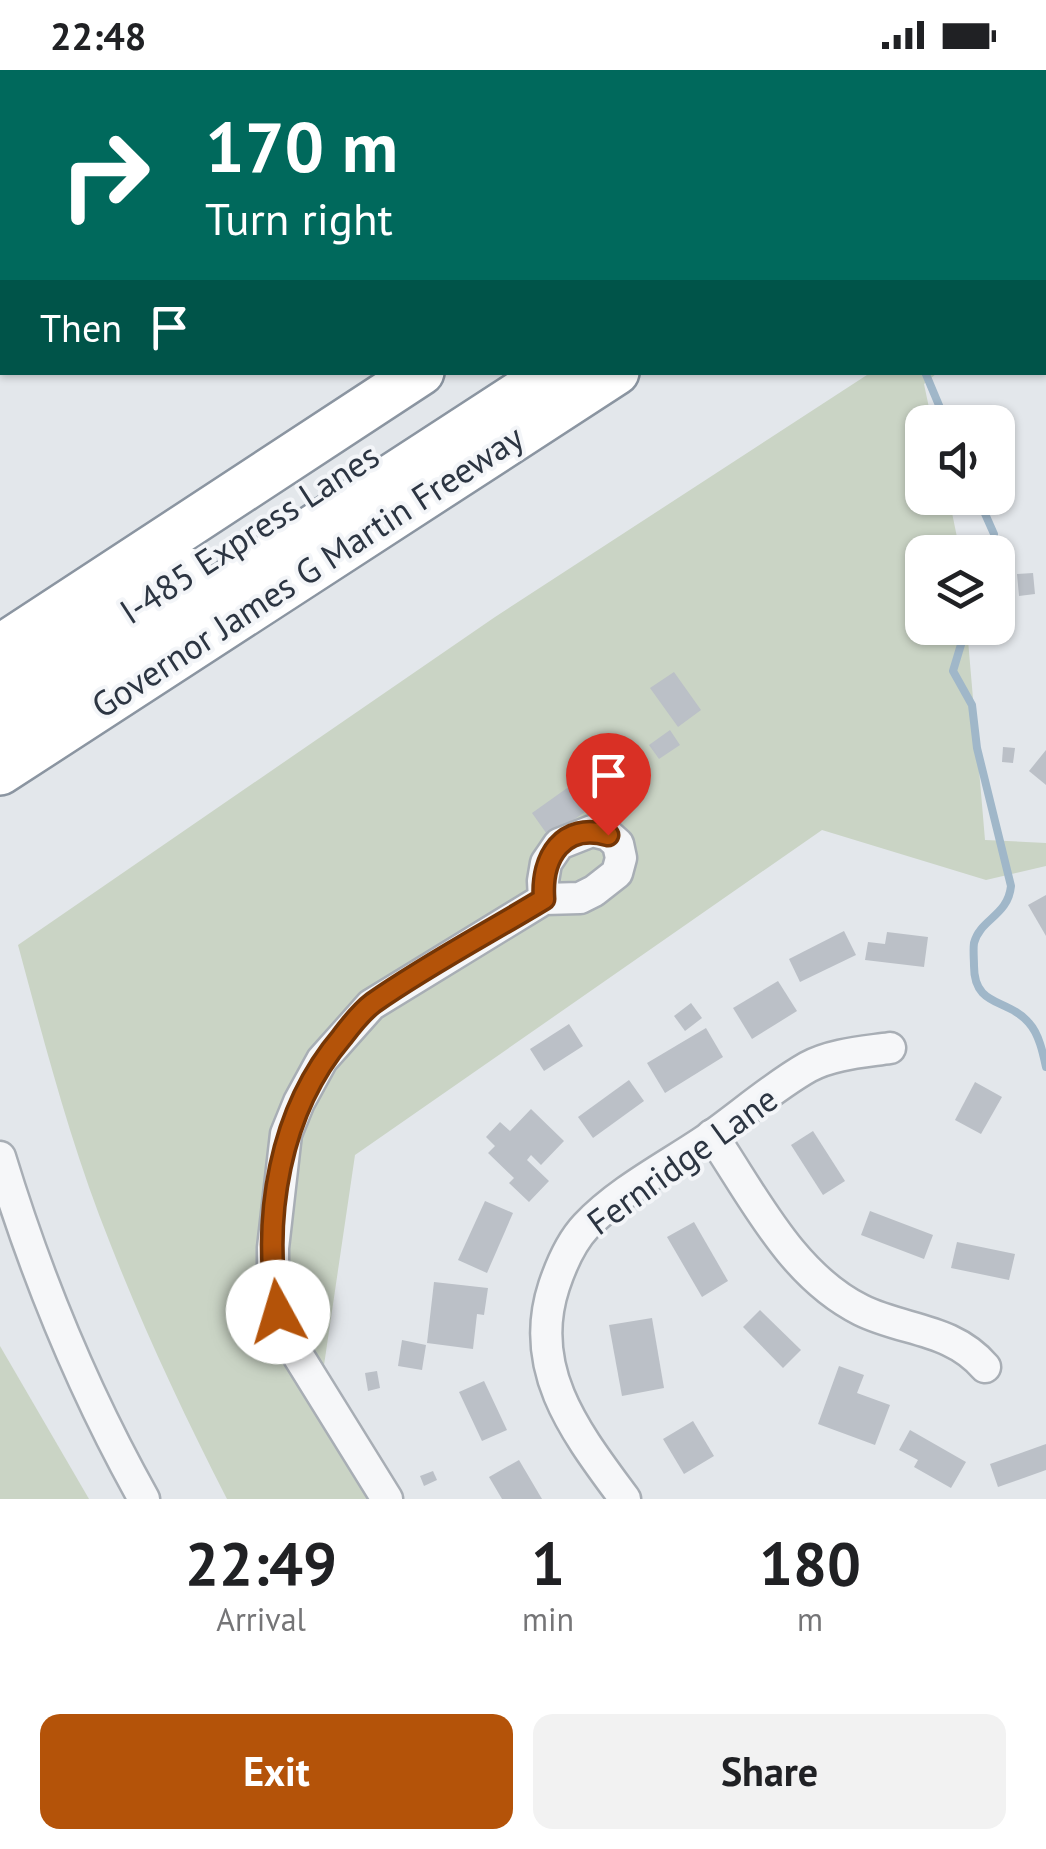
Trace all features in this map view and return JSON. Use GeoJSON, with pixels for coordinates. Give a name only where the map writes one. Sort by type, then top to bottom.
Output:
{"type":"FeatureCollection","features":[{"type":"Feature","properties":{"kind":"highway"},"geometry":{"type":"LineString","coordinates":[[0,648],[416,375]]}},
{"type":"Feature","properties":{"kind":"highway","name":"I-485 Express Lanes"},"geometry":{"type":"LineString","coordinates":[[0,693],[492,375]]}},
{"type":"Feature","properties":{"kind":"highway","name":"I-485 Express Lanes"},"geometry":{"type":"LineString","coordinates":[[8,756],[549,375]]}},
{"type":"Feature","properties":{"kind":"highway","name":"Governor James G Martin Freeway"},"geometry":{"type":"LineString","coordinates":[[8,756],[611,375]]}},
{"type":"Feature","properties":{"kind":"street"},"geometry":{"type":"LineString","coordinates":[[387,1499],[294,1348],[278,1312],[272,1281],[273,1248],[286,1134],[322,1060],[370,1005],[544,899]]}},
{"type":"Feature","properties":{"kind":"street","name":"Fernridge Lane"},"geometry":{"type":"LineString","coordinates":[[626,1499],[562,1408],[549,1374],[546,1325],[550,1297],[565,1257],[584,1228],[601,1212],[809,1066],[890,1048]]}},
{"type":"Feature","properties":{"kind":"street"},"geometry":{"type":"LineString","coordinates":[[712,1135],[790,1251],[821,1284],[861,1310],[946,1337],[976,1356],[985,1367]]}},
{"type":"Feature","properties":{"kind":"street"},"geometry":{"type":"LineString","coordinates":[[0,1158],[65,1333],[116,1449],[144,1499]]}},
{"type":"Feature","properties":{"kind":"green space"},"geometry":{"type":"Polygon","coordinates":[[[867,375],[935,375],[924,384],[928,405],[905,405],[905,515],[952,515],[957,535],[905,535],[905,645],[968,645],[985,840],[1046,843],[1046,866],[986,880],[822,830],[355,1155],[323,1372],[399,1499],[227,1499],[151,1340],[96,1206],[59,1095],[18,945],[495,617],[867,375]]]}},
{"type":"Feature","properties":{"kind":"green space"},"geometry":{"type":"Polygon","coordinates":[[[0,1346],[89,1499],[0,1499],[0,1346]]]}},
{"type":"Feature","properties":{"kind":"building"},"geometry":{"type":"Polygon","coordinates":[[[1033,573],[1035,594],[1019,596],[1017,574],[1033,573]]]}},
{"type":"Feature","properties":{"kind":"building"},"geometry":{"type":"Polygon","coordinates":[[[674,672],[701,710],[678,727],[650,688],[674,672]]]}},
{"type":"Feature","properties":{"kind":"building"},"geometry":{"type":"Polygon","coordinates":[[[670,730],[680,745],[659,759],[649,745],[670,730]]]}},
{"type":"Feature","properties":{"kind":"building"},"geometry":{"type":"Polygon","coordinates":[[[1003,747],[1015,748],[1013,763],[1002,762],[1003,747]]]}},
{"type":"Feature","properties":{"kind":"building"},"geometry":{"type":"Polygon","coordinates":[[[1046,750],[1046,785],[1029,771],[1046,750]]]}},
{"type":"Feature","properties":{"kind":"building"},"geometry":{"type":"Polygon","coordinates":[[[577,781],[595,805],[549,837],[532,813],[577,781]]]}},
{"type":"Feature","properties":{"kind":"building"},"geometry":{"type":"Polygon","coordinates":[[[1046,895],[1046,936],[1028,905],[1046,895]]]}},
{"type":"Feature","properties":{"kind":"building"},"geometry":{"type":"Polygon","coordinates":[[[844,931],[856,955],[800,982],[789,959],[844,931]]]}},
{"type":"Feature","properties":{"kind":"building"},"geometry":{"type":"Polygon","coordinates":[[[887,932],[928,937],[924,967],[865,960],[868,942],[885,944],[887,932]]]}},
{"type":"Feature","properties":{"kind":"building"},"geometry":{"type":"Polygon","coordinates":[[[778,981],[797,1011],[752,1039],[733,1008],[778,981]]]}},
{"type":"Feature","properties":{"kind":"building"},"geometry":{"type":"Polygon","coordinates":[[[691,1003],[702,1018],[685,1031],[674,1016],[691,1003]]]}},
{"type":"Feature","properties":{"kind":"building"},"geometry":{"type":"Polygon","coordinates":[[[569,1024],[583,1046],[544,1071],[530,1049],[569,1024]]]}},
{"type":"Feature","properties":{"kind":"building"},"geometry":{"type":"Polygon","coordinates":[[[706,1028],[723,1057],[665,1093],[647,1063],[706,1028]]]}},
{"type":"Feature","properties":{"kind":"building"},"geometry":{"type":"Polygon","coordinates":[[[629,1080],[644,1101],[593,1138],[578,1117],[629,1080]]]}},
{"type":"Feature","properties":{"kind":"building"},"geometry":{"type":"Polygon","coordinates":[[[975,1082],[1002,1097],[981,1134],[955,1120],[975,1082]]]}},
{"type":"Feature","properties":{"kind":"building"},"geometry":{"type":"Polygon","coordinates":[[[531,1109],[564,1141],[541,1165],[531,1155],[527,1160],[549,1181],[529,1202],[509,1183],[514,1178],[488,1153],[495,1146],[486,1137],[500,1122],[510,1131],[531,1109]]]}},
{"type":"Feature","properties":{"kind":"building"},"geometry":{"type":"Polygon","coordinates":[[[813,1131],[845,1181],[823,1195],[791,1145],[813,1131]]]}},
{"type":"Feature","properties":{"kind":"building"},"geometry":{"type":"Polygon","coordinates":[[[485,1201],[513,1213],[487,1273],[458,1260],[485,1201]]]}},
{"type":"Feature","properties":{"kind":"building"},"geometry":{"type":"Polygon","coordinates":[[[870,1211],[933,1235],[924,1259],[861,1235],[870,1211]]]}},
{"type":"Feature","properties":{"kind":"building"},"geometry":{"type":"Polygon","coordinates":[[[694,1222],[728,1281],[702,1297],[667,1237],[694,1222]]]}},
{"type":"Feature","properties":{"kind":"building"},"geometry":{"type":"Polygon","coordinates":[[[957,1242],[1015,1254],[1009,1280],[951,1268],[957,1242]]]}},
{"type":"Feature","properties":{"kind":"building"},"geometry":{"type":"Polygon","coordinates":[[[434,1282],[488,1288],[484,1315],[477,1314],[473,1349],[427,1343],[434,1282]]]}},
{"type":"Feature","properties":{"kind":"building"},"geometry":{"type":"Polygon","coordinates":[[[760,1310],[801,1350],[783,1368],[743,1327],[760,1310]]]}},
{"type":"Feature","properties":{"kind":"building"},"geometry":{"type":"Polygon","coordinates":[[[652,1318],[664,1388],[622,1396],[609,1325],[652,1318]]]}},
{"type":"Feature","properties":{"kind":"building"},"geometry":{"type":"Polygon","coordinates":[[[402,1340],[426,1345],[422,1370],[398,1366],[402,1340]]]}},
{"type":"Feature","properties":{"kind":"building"},"geometry":{"type":"Polygon","coordinates":[[[839,1366],[864,1375],[857,1393],[890,1405],[875,1445],[818,1424],[839,1366]]]}},
{"type":"Feature","properties":{"kind":"building"},"geometry":{"type":"Polygon","coordinates":[[[377,1371],[380,1388],[368,1391],[365,1373],[377,1371]]]}},
{"type":"Feature","properties":{"kind":"building"},"geometry":{"type":"Polygon","coordinates":[[[484,1381],[507,1430],[482,1441],[459,1392],[484,1381]]]}},
{"type":"Feature","properties":{"kind":"building"},"geometry":{"type":"Polygon","coordinates":[[[693,1421],[714,1456],[684,1474],[663,1439],[693,1421]]]}},
{"type":"Feature","properties":{"kind":"building"},"geometry":{"type":"Polygon","coordinates":[[[910,1430],[966,1462],[951,1488],[914,1467],[918,1460],[899,1450],[910,1430]]]}},
{"type":"Feature","properties":{"kind":"building"},"geometry":{"type":"Polygon","coordinates":[[[1046,1444],[1046,1470],[998,1487],[990,1464],[1046,1444]]]}},
{"type":"Feature","properties":{"kind":"building"},"geometry":{"type":"Polygon","coordinates":[[[519,1460],[542,1499],[502,1499],[489,1477],[519,1460]]]}},
{"type":"Feature","properties":{"kind":"building"},"geometry":{"type":"Polygon","coordinates":[[[433,1471],[437,1480],[424,1486],[420,1476],[433,1471]]]}},
{"type":"Feature","properties":{"kind":"waterway"},"geometry":{"type":"LineString","coordinates":[[926,375],[939,405]]}},
{"type":"Feature","properties":{"kind":"waterway"},"geometry":{"type":"LineString","coordinates":[[986,515],[994,535]]}},
{"type":"Feature","properties":{"kind":"waterway"},"geometry":{"type":"LineString","coordinates":[[961,645],[953,671],[972,705],[977,748],[1011,886],[1005,904],[977,935],[976,979],[986,996],[1029,1023],[1046,1067]]}},
{"type":"Feature","properties":{"kind":"route"},"geometry":{"type":"LineString","coordinates":[[278,1312],[272,1281],[273,1248],[286,1134],[322,1060],[370,1005],[544,899],[546,863],[559,844],[592,830],[608,835]]}}]}
